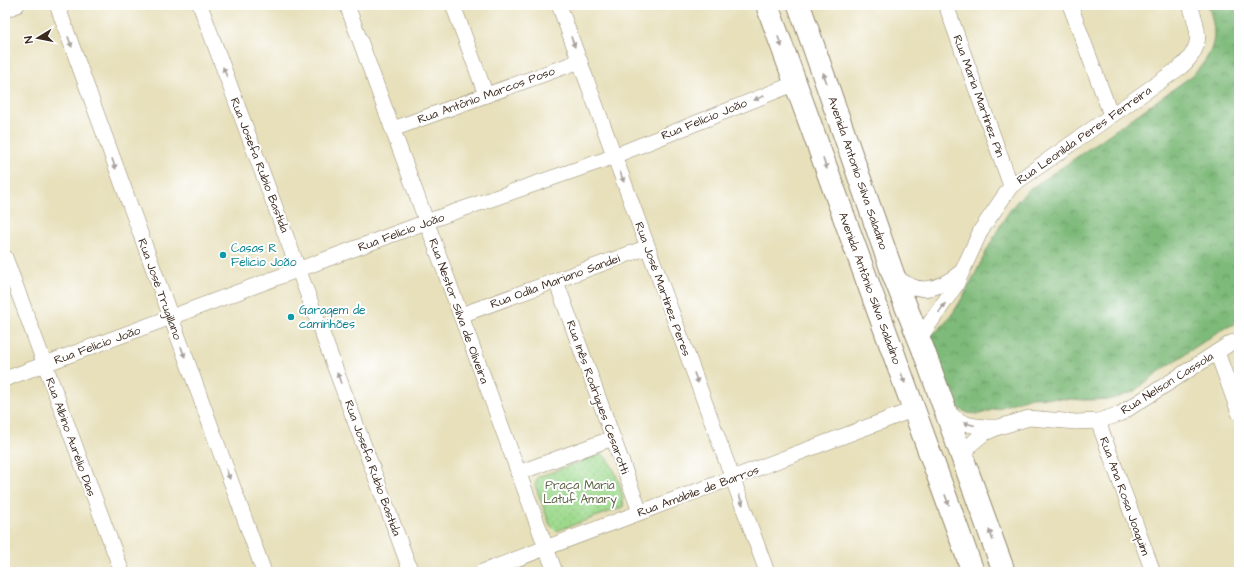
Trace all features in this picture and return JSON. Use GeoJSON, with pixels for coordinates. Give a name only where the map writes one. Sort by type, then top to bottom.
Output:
{"type":"FeatureCollection","features":[{"type":"Feature","properties":{"kind":"main road","name":"Avenida Antônio Silva Saladino"},"geometry":{"type":"LineString","coordinates":[[767,5],[973,572]]}},
{"type":"Feature","properties":{"kind":"main road","name":"Avenida Antonio Silva Saladino"},"geometry":{"type":"LineString","coordinates":[[799,5],[893,274],[919,339]]}},
{"type":"Feature","properties":{"kind":"main road"},"geometry":{"type":"LineString","coordinates":[[796,83],[808,86],[820,99],[871,211]]}},
{"type":"Feature","properties":{"kind":"main road"},"geometry":{"type":"LineString","coordinates":[[919,339],[1004,572]]}},
{"type":"Feature","properties":{"kind":"street"},"geometry":{"type":"LineString","coordinates":[[5,10],[17,5]]}},
{"type":"Feature","properties":{"kind":"street","name":"Rua José Trugillano"},"geometry":{"type":"LineString","coordinates":[[57,5],[264,572]]}},
{"type":"Feature","properties":{"kind":"street","name":"Rua Josefa Rubio Bastida"},"geometry":{"type":"LineString","coordinates":[[200,5],[300,269],[411,572]]}},
{"type":"Feature","properties":{"kind":"street","name":"Rua Nestor Silva de Oliveira"},"geometry":{"type":"LineString","coordinates":[[347,5],[555,572]]}},
{"type":"Feature","properties":{"kind":"street"},"geometry":{"type":"LineString","coordinates":[[453,5],[486,95]]}},
{"type":"Feature","properties":{"kind":"street","name":"Rua José Martinez Peres"},"geometry":{"type":"LineString","coordinates":[[559,5],[767,572]]}},
{"type":"Feature","properties":{"kind":"street","name":"Rua Maria Martinez Pin"},"geometry":{"type":"LineString","coordinates":[[946,5],[1011,186]]}},
{"type":"Feature","properties":{"kind":"street"},"geometry":{"type":"LineString","coordinates":[[1070,5],[1111,115]]}},
{"type":"Feature","properties":{"kind":"street","name":"Rua Leonilda Peres Ferreira"},"geometry":{"type":"LineString","coordinates":[[919,339],[942,308],[956,285],[981,230],[1011,186],[1190,59],[1195,50],[1198,33],[1190,5]]}},
{"type":"Feature","properties":{"kind":"street","name":"Rua Antônio Marcos Poso"},"geometry":{"type":"LineString","coordinates":[[393,129],[580,61]]}},
{"type":"Feature","properties":{"kind":"street","name":"Rua Felício João"},"geometry":{"type":"LineString","coordinates":[[5,379],[426,222],[614,155],[796,83]]}},
{"type":"Feature","properties":{"kind":"street","name":"Rua Odila Mariano Sandei"},"geometry":{"type":"LineString","coordinates":[[461,315],[648,247]]}},
{"type":"Feature","properties":{"kind":"street","name":"Rua Albino Aurélio Dias"},"geometry":{"type":"LineString","coordinates":[[5,257],[122,572]]}},
{"type":"Feature","properties":{"kind":"street","name":"Rua Leonilda Peres Ferreira"},"geometry":{"type":"LineString","coordinates":[[893,274],[902,282],[916,289],[928,289],[940,287],[962,271]]}},
{"type":"Feature","properties":{"kind":"street","name":"Rua Inês Rodrigues Cesarotti"},"geometry":{"type":"LineString","coordinates":[[556,281],[640,512]]}},
{"type":"Feature","properties":{"kind":"street","name":"Rua Nelson Cassola"},"geometry":{"type":"LineString","coordinates":[[967,468],[967,451],[970,445],[983,434],[999,427],[1029,418],[1076,422],[1098,421],[1120,414],[1217,352],[1239,340]]}},
{"type":"Feature","properties":{"kind":"street"},"geometry":{"type":"LineString","coordinates":[[1217,352],[1239,413]]}},
{"type":"Feature","properties":{"kind":"street","name":"Rua Nelson Cassola"},"geometry":{"type":"LineString","coordinates":[[944,408],[951,416],[970,426],[999,427]]}},
{"type":"Feature","properties":{"kind":"street","name":"Rua Amábile de Barros"},"geometry":{"type":"LineString","coordinates":[[482,572],[640,512],[733,479],[915,409]]}},
{"type":"Feature","properties":{"kind":"street","name":"Rua Ana Rosa Joaquim"},"geometry":{"type":"LineString","coordinates":[[1098,421],[1153,572]]}},
{"type":"Feature","properties":{"kind":"street"},"geometry":{"type":"LineString","coordinates":[[518,473],[613,438]]}},
{"type":"Feature","properties":{"kind":"green space"},"geometry":{"type":"Polygon","coordinates":[[[1208,5],[1239,5],[1239,322],[1221,330],[1160,371],[1133,392],[1112,399],[1087,400],[1031,397],[980,414],[968,413],[956,407],[950,397],[929,336],[942,327],[954,312],[998,229],[1010,210],[1022,196],[1041,181],[1193,75],[1200,67],[1206,59],[1213,43],[1213,26],[1208,5]]]}},
{"type":"Feature","properties":{"kind":"green space","name":"Praça Maria Latuf Amary"},"geometry":{"type":"Polygon","coordinates":[[[602,454],[610,464],[617,478],[622,494],[623,507],[556,531],[550,525],[535,485],[538,477],[602,454]]]}},
{"type":"Feature","properties":{"kind":"place","name":"Casas R Felicio João"},"geometry":{"type":"Point","coordinates":[223,255]}},
{"type":"Feature","properties":{"kind":"place","name":"Garagem de caminhões"},"geometry":{"type":"Point","coordinates":[291,317]}}]}
